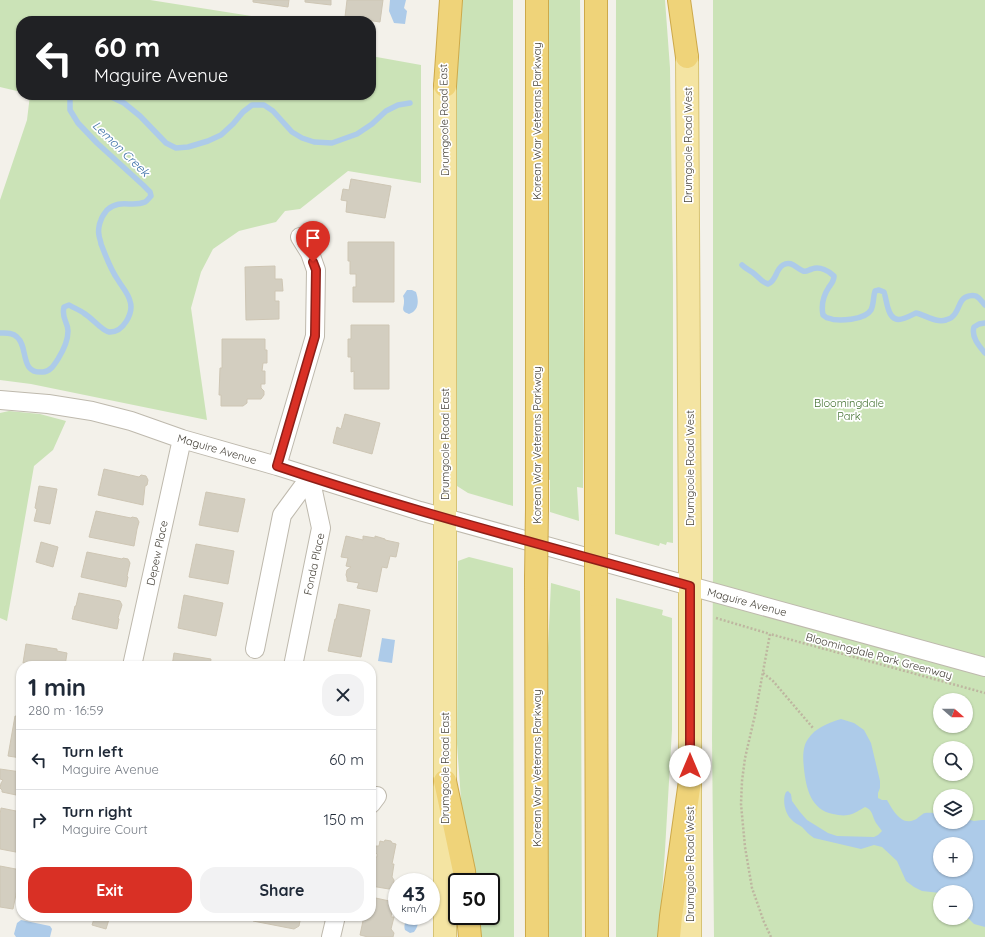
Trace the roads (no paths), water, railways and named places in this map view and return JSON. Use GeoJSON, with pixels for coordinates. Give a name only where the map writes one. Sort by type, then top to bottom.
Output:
{"type":"FeatureCollection","features":[{"type":"Feature","properties":{"kind":"highway"},"geometry":{"type":"LineString","coordinates":[[445,86],[451,0]]}},
{"type":"Feature","properties":{"kind":"highway","name":"Korean War Veterans Parkway"},"geometry":{"type":"LineString","coordinates":[[537,0],[537,937]]}},
{"type":"Feature","properties":{"kind":"highway"},"geometry":{"type":"LineString","coordinates":[[596,0],[596,937]]}},
{"type":"Feature","properties":{"kind":"highway"},"geometry":{"type":"LineString","coordinates":[[679,0],[687,57]]}},
{"type":"Feature","properties":{"kind":"highway"},"geometry":{"type":"LineString","coordinates":[[445,781],[464,873]]}},
{"type":"Feature","properties":{"kind":"highway"},"geometry":{"type":"LineString","coordinates":[[669,937],[690,781]]}},
{"type":"Feature","properties":{"kind":"highway"},"geometry":{"type":"LineString","coordinates":[[469,925],[470,937]]}},
{"type":"Feature","properties":{"kind":"main road","name":"Drumgoole Road West"},"geometry":{"type":"LineString","coordinates":[[687,57],[690,937]]}},
{"type":"Feature","properties":{"kind":"main road","name":"Drumgoole Road East"},"geometry":{"type":"LineString","coordinates":[[445,86],[445,937]]}},
{"type":"Feature","properties":{"kind":"street","name":"Drumgoole Road East"},"geometry":{"type":"LineString","coordinates":[[440,0],[445,86]]}},
{"type":"Feature","properties":{"kind":"street","name":"Drumgoole Road West"},"geometry":{"type":"LineString","coordinates":[[687,0],[687,57]]}},
{"type":"Feature","properties":{"kind":"street"},"geometry":{"type":"LineString","coordinates":[[277,466],[315,336],[316,270],[310,253],[300,237]]}},
{"type":"Feature","properties":{"kind":"street","name":"Maguire Avenue"},"geometry":{"type":"LineString","coordinates":[[0,400],[48,404],[92,411],[131,421],[182,439],[277,466],[420,511],[985,667]]}},
{"type":"Feature","properties":{"kind":"street","name":"Depew Place"},"geometry":{"type":"LineString","coordinates":[[133,661],[182,439]]}},
{"type":"Feature","properties":{"kind":"street"},"geometry":{"type":"LineString","coordinates":[[255,649],[282,515],[310,477]]}},
{"type":"Feature","properties":{"kind":"street","name":"Fonda Place"},"geometry":{"type":"LineString","coordinates":[[294,661],[321,528],[310,477]]}},
{"type":"Feature","properties":{"kind":"street"},"geometry":{"type":"LineString","coordinates":[[331,937],[335,921]]}},
{"type":"Feature","properties":{"kind":"water"},"geometry":{"type":"Polygon","coordinates":[[[390,0],[406,0],[404,8],[407,11],[405,24],[394,23],[389,11],[390,0]]]}},
{"type":"Feature","properties":{"kind":"water"},"geometry":{"type":"Polygon","coordinates":[[[407,290],[416,292],[418,299],[415,311],[409,314],[403,310],[403,296],[407,290]]]}},
{"type":"Feature","properties":{"kind":"water"},"geometry":{"type":"Polygon","coordinates":[[[382,638],[395,640],[392,663],[378,661],[382,638]]]}},
{"type":"Feature","properties":{"kind":"water"},"geometry":{"type":"Polygon","coordinates":[[[841,719],[854,723],[864,730],[871,743],[880,781],[878,798],[887,800],[894,812],[901,819],[909,821],[925,813],[933,813],[933,829],[973,829],[973,821],[985,820],[985,927],[973,923],[973,885],[933,885],[933,892],[922,891],[906,881],[897,861],[882,847],[874,845],[861,849],[814,838],[802,827],[793,822],[786,810],[784,802],[786,792],[788,791],[791,794],[792,801],[807,820],[828,833],[837,836],[874,837],[882,831],[868,808],[865,807],[848,815],[833,814],[819,808],[811,797],[806,783],[803,754],[806,742],[811,735],[827,724],[841,719]]]}},
{"type":"Feature","properties":{"kind":"water"},"geometry":{"type":"Polygon","coordinates":[[[20,921],[26,921],[50,926],[52,929],[50,937],[16,937],[14,934],[17,923],[20,921]]]}},
{"type":"Feature","properties":{"kind":"water"},"geometry":{"type":"Polygon","coordinates":[[[418,925],[414,932],[410,933],[405,930],[404,926],[418,925]]]}},
{"type":"Feature","properties":{"kind":"waterway","name":"Lemon Creek"},"geometry":{"type":"LineString","coordinates":[[0,333],[15,335],[21,341],[27,364],[30,369],[45,372],[55,364],[62,353],[66,342],[68,331],[63,314],[64,307],[69,305],[79,310],[109,332],[123,326],[129,316],[131,306],[129,298],[115,276],[101,244],[99,233],[100,222],[107,210],[112,206],[121,204],[140,204],[145,202],[151,196],[150,192],[97,143],[78,123],[70,110],[70,100]]}},
{"type":"Feature","properties":{"kind":"waterway","name":"Lemon Creek"},"geometry":{"type":"LineString","coordinates":[[118,100],[124,103],[140,116],[166,143],[176,148],[188,147],[221,135],[243,112],[252,105],[264,105],[273,111],[292,132],[302,138],[314,142],[332,143],[357,134],[372,124],[386,111],[398,105],[410,103]]}},
{"type":"Feature","properties":{"kind":"waterway","name":"Lemon Creek"},"geometry":{"type":"LineString","coordinates":[[742,265],[768,284],[773,280],[780,267],[789,263],[804,271],[815,268],[827,271],[834,276],[834,278],[824,297],[822,311],[823,315],[827,318],[838,320],[857,318],[868,313],[872,308],[875,291],[879,290],[884,292],[890,314],[899,320],[916,313],[934,320],[946,320],[955,314],[965,297],[972,295],[980,299],[985,305]]}},
{"type":"Feature","properties":{"kind":"waterway","name":"Lemon Creek"},"geometry":{"type":"LineString","coordinates":[[985,323],[974,327],[973,331],[976,341],[985,353]]}},
{"type":"Feature","properties":{"kind":"park label","name":"Bloomingdale Park"},"geometry":{"type":"Point","coordinates":[849,409]}}]}
